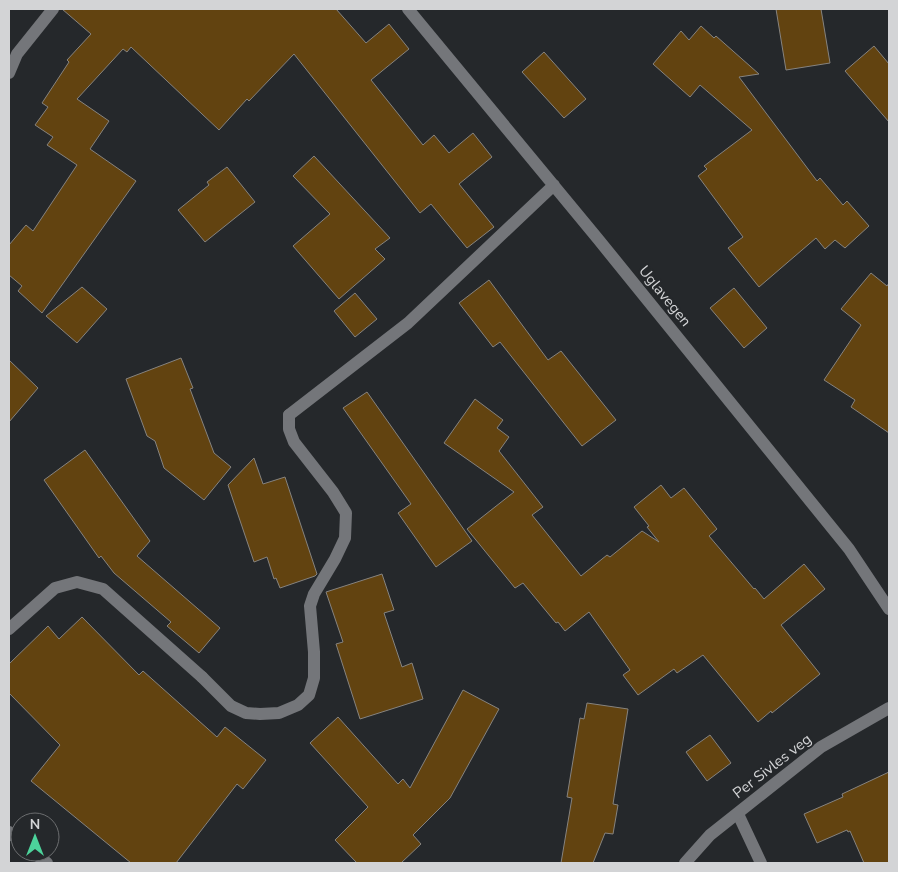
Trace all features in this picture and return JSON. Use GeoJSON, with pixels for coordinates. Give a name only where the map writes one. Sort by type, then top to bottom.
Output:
{"type":"FeatureCollection","features":[{"type":"Feature","properties":{"kind":"street"},"geometry":{"type":"LineString","coordinates":[[9,73],[17,54],[53,9]]}},
{"type":"Feature","properties":{"kind":"street","name":"Uglavegen"},"geometry":{"type":"LineString","coordinates":[[408,9],[554,185],[849,548],[888,601]]}},
{"type":"Feature","properties":{"kind":"street"},"geometry":{"type":"LineString","coordinates":[[9,629],[55,588],[77,582],[103,589],[202,677],[231,706],[246,713],[260,714],[279,713],[298,705],[309,695],[314,678],[310,606],[314,594],[345,538],[346,514],[333,492],[294,442],[290,429],[289,415],[408,322],[554,185]]}},
{"type":"Feature","properties":{"kind":"street","name":"Per Sivles veg"},"geometry":{"type":"LineString","coordinates":[[686,863],[710,836],[821,747],[889,708]]}},
{"type":"Feature","properties":{"kind":"street"},"geometry":{"type":"LineString","coordinates":[[738,814],[761,863]]}},
{"type":"Feature","properties":{"kind":"building"},"geometry":{"type":"Polygon","coordinates":[[[62,9],[336,9],[366,43],[389,24],[409,49],[371,80],[423,145],[434,135],[449,153],[473,133],[492,157],[459,184],[494,227],[467,248],[431,204],[420,213],[294,54],[249,101],[247,99],[219,130],[131,47],[127,52],[123,49],[77,99],[109,121],[90,149],[136,181],[42,313],[18,291],[22,286],[9,275],[9,245],[26,225],[33,231],[77,165],[47,145],[53,137],[35,125],[48,107],[42,103],[69,62],[67,60],[91,34],[62,9]]]}},
{"type":"Feature","properties":{"kind":"building"},"geometry":{"type":"Polygon","coordinates":[[[776,9],[821,9],[830,63],[786,70],[776,9]]]}},
{"type":"Feature","properties":{"kind":"building"},"geometry":{"type":"Polygon","coordinates":[[[701,26],[714,38],[716,36],[759,74],[739,77],[817,181],[820,178],[843,205],[847,201],[869,226],[845,248],[835,240],[825,249],[816,238],[759,287],[728,248],[743,237],[698,176],[707,169],[704,166],[752,130],[700,85],[690,97],[653,64],[681,31],[689,40],[701,26]]]}},
{"type":"Feature","properties":{"kind":"building"},"geometry":{"type":"Polygon","coordinates":[[[874,46],[889,64],[889,122],[845,71],[874,46]]]}},
{"type":"Feature","properties":{"kind":"building"},"geometry":{"type":"Polygon","coordinates":[[[544,52],[586,99],[564,118],[522,72],[544,52]]]}},
{"type":"Feature","properties":{"kind":"building"},"geometry":{"type":"Polygon","coordinates":[[[314,156],[390,238],[375,249],[385,259],[339,299],[293,246],[330,214],[293,176],[314,156]]]}},
{"type":"Feature","properties":{"kind":"building"},"geometry":{"type":"Polygon","coordinates":[[[227,167],[255,202],[205,242],[178,210],[209,185],[207,182],[227,167]]]}},
{"type":"Feature","properties":{"kind":"building"},"geometry":{"type":"Polygon","coordinates":[[[871,273],[887,286],[889,283],[889,433],[851,407],[855,400],[824,380],[861,325],[841,309],[871,273]]]}},
{"type":"Feature","properties":{"kind":"building"},"geometry":{"type":"Polygon","coordinates":[[[489,280],[548,360],[561,351],[616,420],[582,446],[500,342],[493,347],[459,303],[489,280]]]}},
{"type":"Feature","properties":{"kind":"building"},"geometry":{"type":"Polygon","coordinates":[[[82,287],[107,309],[77,343],[46,316],[82,287]]]}},
{"type":"Feature","properties":{"kind":"building"},"geometry":{"type":"Polygon","coordinates":[[[734,288],[767,328],[744,348],[710,308],[734,288]]]}},
{"type":"Feature","properties":{"kind":"building"},"geometry":{"type":"Polygon","coordinates":[[[355,293],[377,319],[355,337],[334,311],[355,293]]]}},
{"type":"Feature","properties":{"kind":"building"},"geometry":{"type":"Polygon","coordinates":[[[181,358],[193,388],[190,389],[214,453],[231,467],[204,500],[164,468],[155,441],[147,436],[126,379],[181,358]]]}},
{"type":"Feature","properties":{"kind":"building"},"geometry":{"type":"Polygon","coordinates":[[[9,360],[38,388],[9,422],[9,360]]]}},
{"type":"Feature","properties":{"kind":"building"},"geometry":{"type":"Polygon","coordinates":[[[367,392],[472,541],[436,567],[398,513],[411,504],[343,408],[367,392]]]}},
{"type":"Feature","properties":{"kind":"building"},"geometry":{"type":"Polygon","coordinates":[[[475,399],[503,420],[497,428],[509,437],[499,451],[543,507],[532,515],[581,576],[607,555],[610,557],[642,531],[659,542],[634,507],[661,485],[671,498],[684,488],[717,529],[709,536],[764,599],[804,564],[825,589],[781,625],[820,674],[758,722],[703,655],[677,673],[674,669],[638,695],[623,675],[630,670],[589,612],[565,631],[558,622],[556,623],[523,583],[515,588],[467,529],[514,492],[444,443],[475,399]]]}},
{"type":"Feature","properties":{"kind":"building"},"geometry":{"type":"Polygon","coordinates":[[[85,450],[150,541],[137,556],[220,628],[199,653],[167,626],[171,622],[114,573],[101,556],[99,558],[44,480],[85,450]]]}},
{"type":"Feature","properties":{"kind":"building"},"geometry":{"type":"Polygon","coordinates":[[[254,458],[263,484],[285,477],[317,574],[315,576],[280,588],[276,578],[274,579],[267,557],[254,562],[228,485],[254,458]]]}},
{"type":"Feature","properties":{"kind":"building"},"geometry":{"type":"Polygon","coordinates":[[[382,574],[394,610],[384,613],[402,667],[412,663],[423,699],[360,719],[336,644],[343,642],[326,592],[382,574]]]}},
{"type":"Feature","properties":{"kind":"building"},"geometry":{"type":"Polygon","coordinates":[[[82,617],[139,675],[143,671],[217,737],[225,727],[266,760],[243,789],[237,784],[176,863],[131,863],[31,781],[60,745],[9,693],[9,664],[48,626],[59,639],[82,617]]]}},
{"type":"Feature","properties":{"kind":"building"},"geometry":{"type":"Polygon","coordinates":[[[463,690],[499,709],[450,798],[413,835],[421,844],[401,863],[357,863],[335,840],[368,807],[310,743],[338,717],[398,784],[403,779],[410,788],[463,690]]]}},
{"type":"Feature","properties":{"kind":"building"},"geometry":{"type":"Polygon","coordinates":[[[587,703],[628,709],[613,804],[618,805],[613,834],[605,833],[593,863],[561,863],[572,798],[567,797],[580,718],[584,719],[587,703]]]}},
{"type":"Feature","properties":{"kind":"building"},"geometry":{"type":"Polygon","coordinates":[[[710,735],[731,763],[707,781],[686,752],[710,735]]]}},
{"type":"Feature","properties":{"kind":"building"},"geometry":{"type":"Polygon","coordinates":[[[889,772],[889,863],[864,863],[850,831],[848,832],[847,830],[817,843],[804,814],[843,797],[842,794],[889,772]]]}}]}
